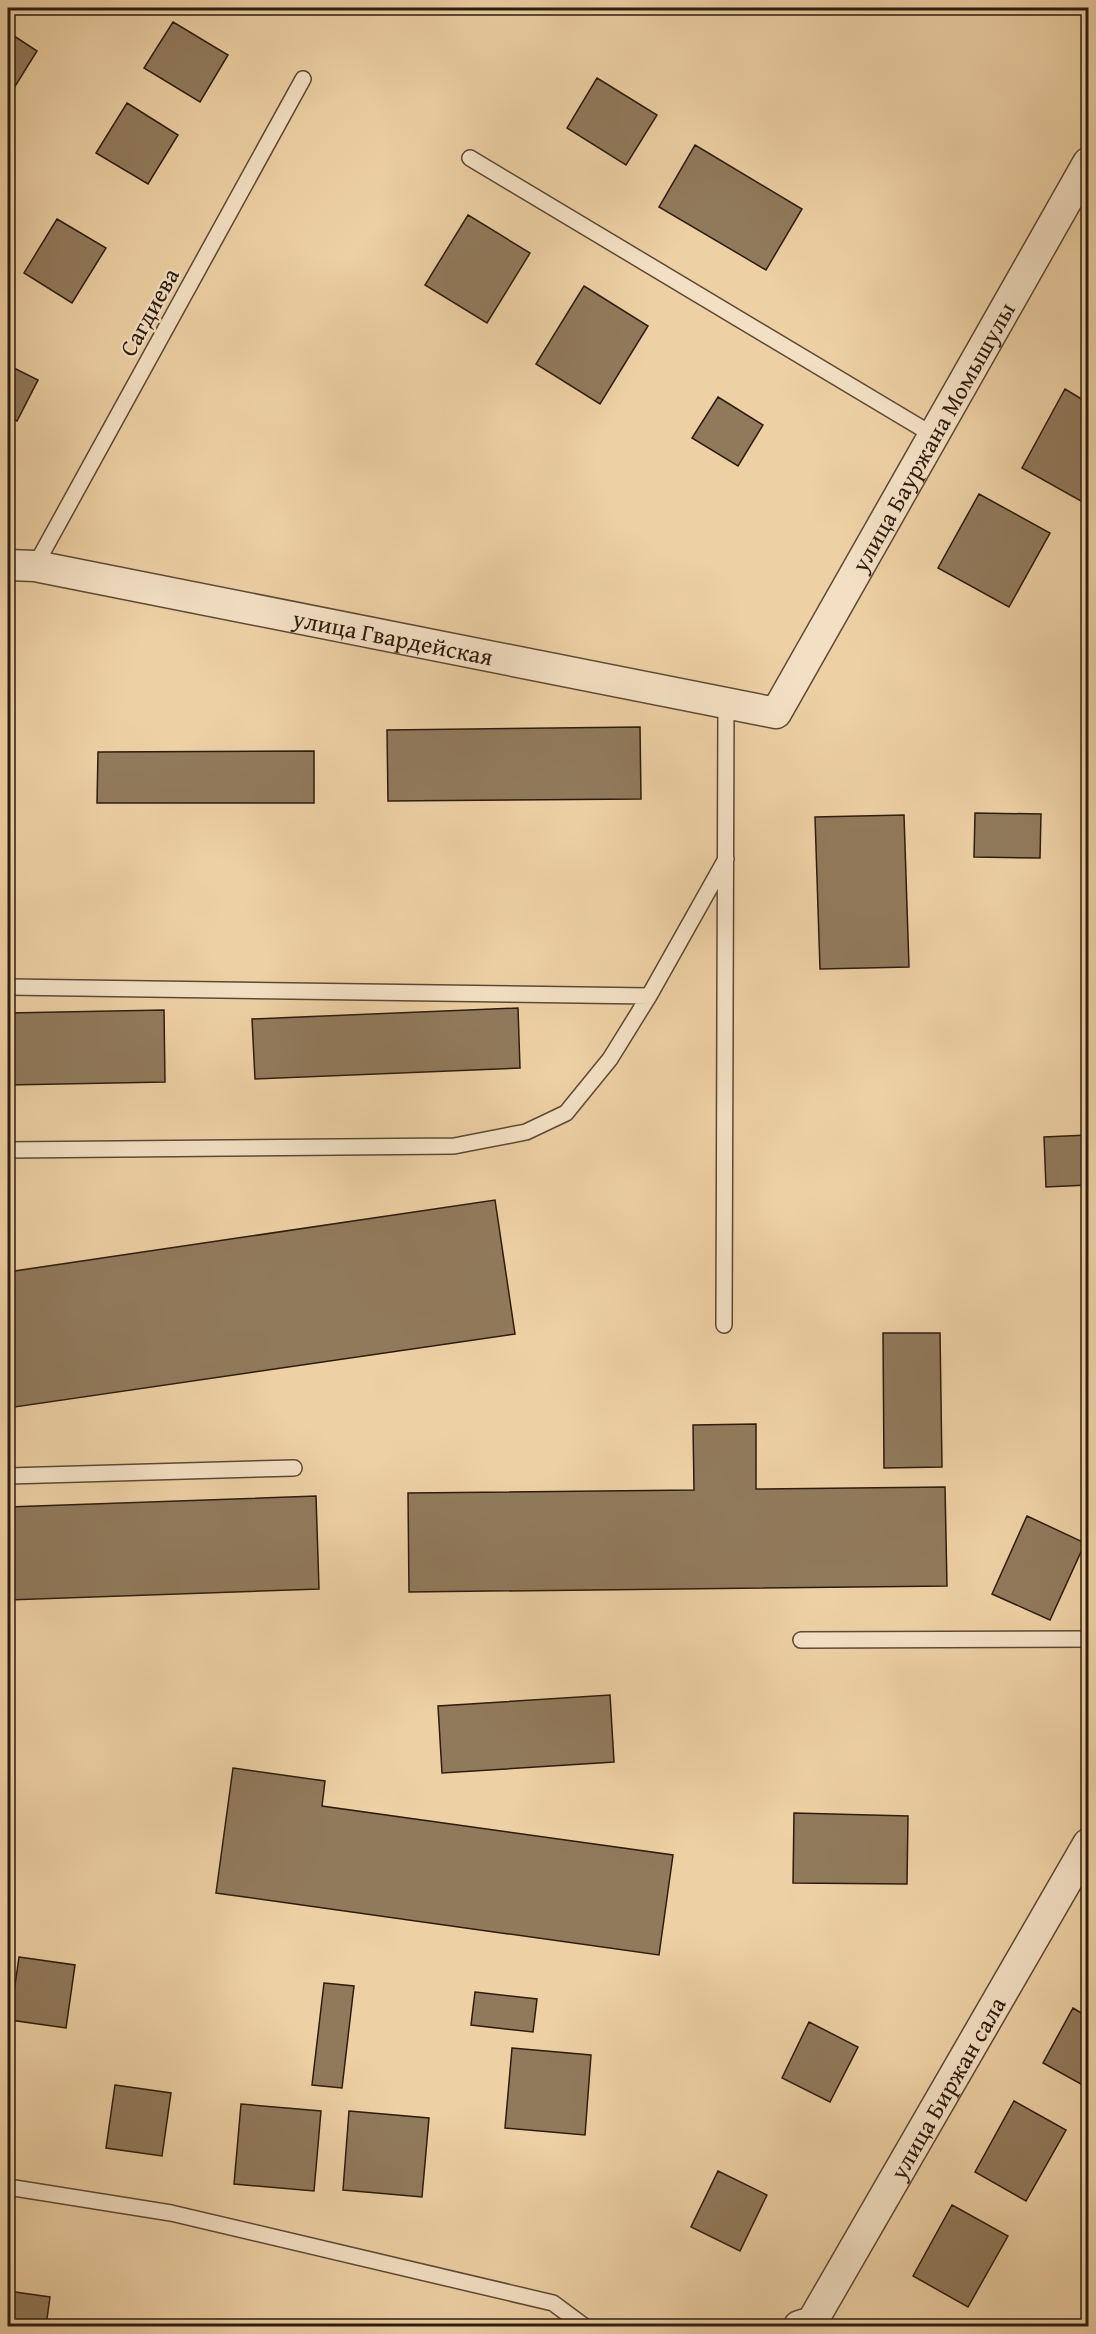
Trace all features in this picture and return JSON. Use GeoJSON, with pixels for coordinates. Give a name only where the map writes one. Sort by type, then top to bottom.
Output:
{"type":"FeatureCollection","features":[{"type":"Feature","properties":{"kind":"street","name":"улица Бауржана Момышулы"},"geometry":{"type":"LineString","coordinates":[[776,713],[933,435],[1084,180]]}},
{"type":"Feature","properties":{"kind":"street","name":"улица Гвардейская"},"geometry":{"type":"LineString","coordinates":[[21,565],[776,713]]}},
{"type":"Feature","properties":{"kind":"street","name":"улица Биржан сала"},"geometry":{"type":"LineString","coordinates":[[800,2326],[812,2322],[1089,1844]]}},
{"type":"Feature","properties":{"kind":"lane","name":"Сагдиева"},"geometry":{"type":"LineString","coordinates":[[21,565],[303,79]]}},
{"type":"Feature","properties":{"kind":"lane"},"geometry":{"type":"LineString","coordinates":[[470,158],[933,435]]}},
{"type":"Feature","properties":{"kind":"lane"},"geometry":{"type":"LineString","coordinates":[[724,1325],[726,703]]}},
{"type":"Feature","properties":{"kind":"lane"},"geometry":{"type":"LineString","coordinates":[[8,1150],[454,1146],[526,1131],[566,1113],[610,1059],[649,996],[726,859]]}},
{"type":"Feature","properties":{"kind":"lane"},"geometry":{"type":"LineString","coordinates":[[8,987],[649,996]]}},
{"type":"Feature","properties":{"kind":"lane"},"geometry":{"type":"LineString","coordinates":[[8,1476],[294,1468]]}},
{"type":"Feature","properties":{"kind":"lane"},"geometry":{"type":"LineString","coordinates":[[801,1640],[1089,1639]]}},
{"type":"Feature","properties":{"kind":"lane"},"geometry":{"type":"LineString","coordinates":[[8,2187],[171,2213],[553,2303],[584,2326]]}},
{"type":"Feature","properties":{"kind":"building"},"geometry":{"type":"Polygon","coordinates":[[[173,22],[228,55],[200,102],[144,68],[173,22]]]}},
{"type":"Feature","properties":{"kind":"building"},"geometry":{"type":"Polygon","coordinates":[[[8,32],[37,51],[9,96],[8,95],[8,32]]]}},
{"type":"Feature","properties":{"kind":"building"},"geometry":{"type":"Polygon","coordinates":[[[597,78],[657,115],[626,165],[567,128],[597,78]]]}},
{"type":"Feature","properties":{"kind":"building"},"geometry":{"type":"Polygon","coordinates":[[[127,103],[178,135],[148,184],[96,153],[127,103]]]}},
{"type":"Feature","properties":{"kind":"building"},"geometry":{"type":"Polygon","coordinates":[[[695,145],[802,209],[766,270],[659,207],[695,145]]]}},
{"type":"Feature","properties":{"kind":"building"},"geometry":{"type":"Polygon","coordinates":[[[468,215],[530,253],[487,323],[425,285],[468,215]]]}},
{"type":"Feature","properties":{"kind":"building"},"geometry":{"type":"Polygon","coordinates":[[[57,219],[106,248],[72,303],[24,273],[57,219]]]}},
{"type":"Feature","properties":{"kind":"building"},"geometry":{"type":"Polygon","coordinates":[[[584,286],[648,326],[600,404],[536,364],[584,286]]]}},
{"type":"Feature","properties":{"kind":"building"},"geometry":{"type":"Polygon","coordinates":[[[8,365],[38,380],[17,421],[8,417],[8,365]]]}},
{"type":"Feature","properties":{"kind":"building"},"geometry":{"type":"Polygon","coordinates":[[[1065,389],[1088,403],[1088,505],[1022,468],[1065,389]]]}},
{"type":"Feature","properties":{"kind":"building"},"geometry":{"type":"Polygon","coordinates":[[[718,397],[763,425],[738,466],[692,438],[718,397]]]}},
{"type":"Feature","properties":{"kind":"building"},"geometry":{"type":"Polygon","coordinates":[[[979,494],[1050,533],[1009,607],[938,568],[979,494]]]}},
{"type":"Feature","properties":{"kind":"building"},"geometry":{"type":"Polygon","coordinates":[[[640,727],[641,799],[388,801],[387,730],[640,727]]]}},
{"type":"Feature","properties":{"kind":"building"},"geometry":{"type":"Polygon","coordinates":[[[314,751],[314,803],[97,803],[98,752],[314,751]]]}},
{"type":"Feature","properties":{"kind":"building"},"geometry":{"type":"Polygon","coordinates":[[[975,813],[1041,814],[1040,858],[974,857],[975,813]]]}},
{"type":"Feature","properties":{"kind":"building"},"geometry":{"type":"Polygon","coordinates":[[[904,815],[909,967],[820,969],[815,817],[904,815]]]}},
{"type":"Feature","properties":{"kind":"building"},"geometry":{"type":"Polygon","coordinates":[[[518,1008],[520,1068],[255,1079],[252,1019],[518,1008]]]}},
{"type":"Feature","properties":{"kind":"building"},"geometry":{"type":"Polygon","coordinates":[[[164,1010],[165,1082],[8,1085],[8,1013],[164,1010]]]}},
{"type":"Feature","properties":{"kind":"building"},"geometry":{"type":"Polygon","coordinates":[[[1088,1135],[1088,1185],[1046,1187],[1044,1137],[1088,1135]]]}},
{"type":"Feature","properties":{"kind":"building"},"geometry":{"type":"Polygon","coordinates":[[[495,1200],[515,1334],[8,1408],[8,1272],[495,1200]]]}},
{"type":"Feature","properties":{"kind":"building"},"geometry":{"type":"Polygon","coordinates":[[[883,1333],[940,1333],[942,1467],[884,1468],[883,1333]]]}},
{"type":"Feature","properties":{"kind":"building"},"geometry":{"type":"Polygon","coordinates":[[[756,1424],[756,1489],[945,1487],[947,1586],[409,1592],[408,1493],[694,1490],[693,1425],[756,1424]]]}},
{"type":"Feature","properties":{"kind":"building"},"geometry":{"type":"Polygon","coordinates":[[[316,1496],[319,1589],[8,1600],[8,1507],[316,1496]]]}},
{"type":"Feature","properties":{"kind":"building"},"geometry":{"type":"Polygon","coordinates":[[[1027,1516],[1085,1543],[1050,1620],[992,1594],[1027,1516]]]}},
{"type":"Feature","properties":{"kind":"building"},"geometry":{"type":"Polygon","coordinates":[[[610,1695],[614,1762],[442,1773],[438,1706],[610,1695]]]}},
{"type":"Feature","properties":{"kind":"building"},"geometry":{"type":"Polygon","coordinates":[[[233,1768],[325,1781],[322,1806],[673,1855],[659,1955],[216,1893],[233,1768]]]}},
{"type":"Feature","properties":{"kind":"building"},"geometry":{"type":"Polygon","coordinates":[[[794,1813],[908,1816],[907,1884],[793,1883],[794,1813]]]}},
{"type":"Feature","properties":{"kind":"building"},"geometry":{"type":"Polygon","coordinates":[[[19,1957],[75,1965],[66,2028],[10,2020],[19,1957]]]}},
{"type":"Feature","properties":{"kind":"building"},"geometry":{"type":"Polygon","coordinates":[[[324,1983],[354,1986],[342,2088],[312,2085],[324,1983]]]}},
{"type":"Feature","properties":{"kind":"building"},"geometry":{"type":"Polygon","coordinates":[[[475,1992],[537,1999],[533,2032],[471,2025],[475,1992]]]}},
{"type":"Feature","properties":{"kind":"building"},"geometry":{"type":"Polygon","coordinates":[[[1073,2008],[1088,2017],[1088,2088],[1043,2063],[1073,2008]]]}},
{"type":"Feature","properties":{"kind":"building"},"geometry":{"type":"Polygon","coordinates":[[[809,2022],[858,2047],[830,2102],[782,2078],[809,2022]]]}},
{"type":"Feature","properties":{"kind":"building"},"geometry":{"type":"Polygon","coordinates":[[[512,2048],[591,2055],[585,2135],[505,2128],[512,2048]]]}},
{"type":"Feature","properties":{"kind":"building"},"geometry":{"type":"Polygon","coordinates":[[[115,2085],[171,2093],[162,2156],[106,2148],[115,2085]]]}},
{"type":"Feature","properties":{"kind":"building"},"geometry":{"type":"Polygon","coordinates":[[[1014,2101],[1066,2130],[1026,2201],[975,2172],[1014,2101]]]}},
{"type":"Feature","properties":{"kind":"building"},"geometry":{"type":"Polygon","coordinates":[[[241,2104],[321,2111],[314,2191],[234,2184],[241,2104]]]}},
{"type":"Feature","properties":{"kind":"building"},"geometry":{"type":"Polygon","coordinates":[[[349,2111],[429,2118],[422,2197],[343,2190],[349,2111]]]}},
{"type":"Feature","properties":{"kind":"building"},"geometry":{"type":"Polygon","coordinates":[[[718,2171],[767,2195],[740,2251],[691,2227],[718,2171]]]}},
{"type":"Feature","properties":{"kind":"building"},"geometry":{"type":"Polygon","coordinates":[[[952,2205],[1008,2236],[968,2307],[913,2276],[952,2205]]]}},
{"type":"Feature","properties":{"kind":"building"},"geometry":{"type":"Polygon","coordinates":[[[8,2291],[50,2297],[46,2326],[8,2326],[8,2291]]]}}]}
